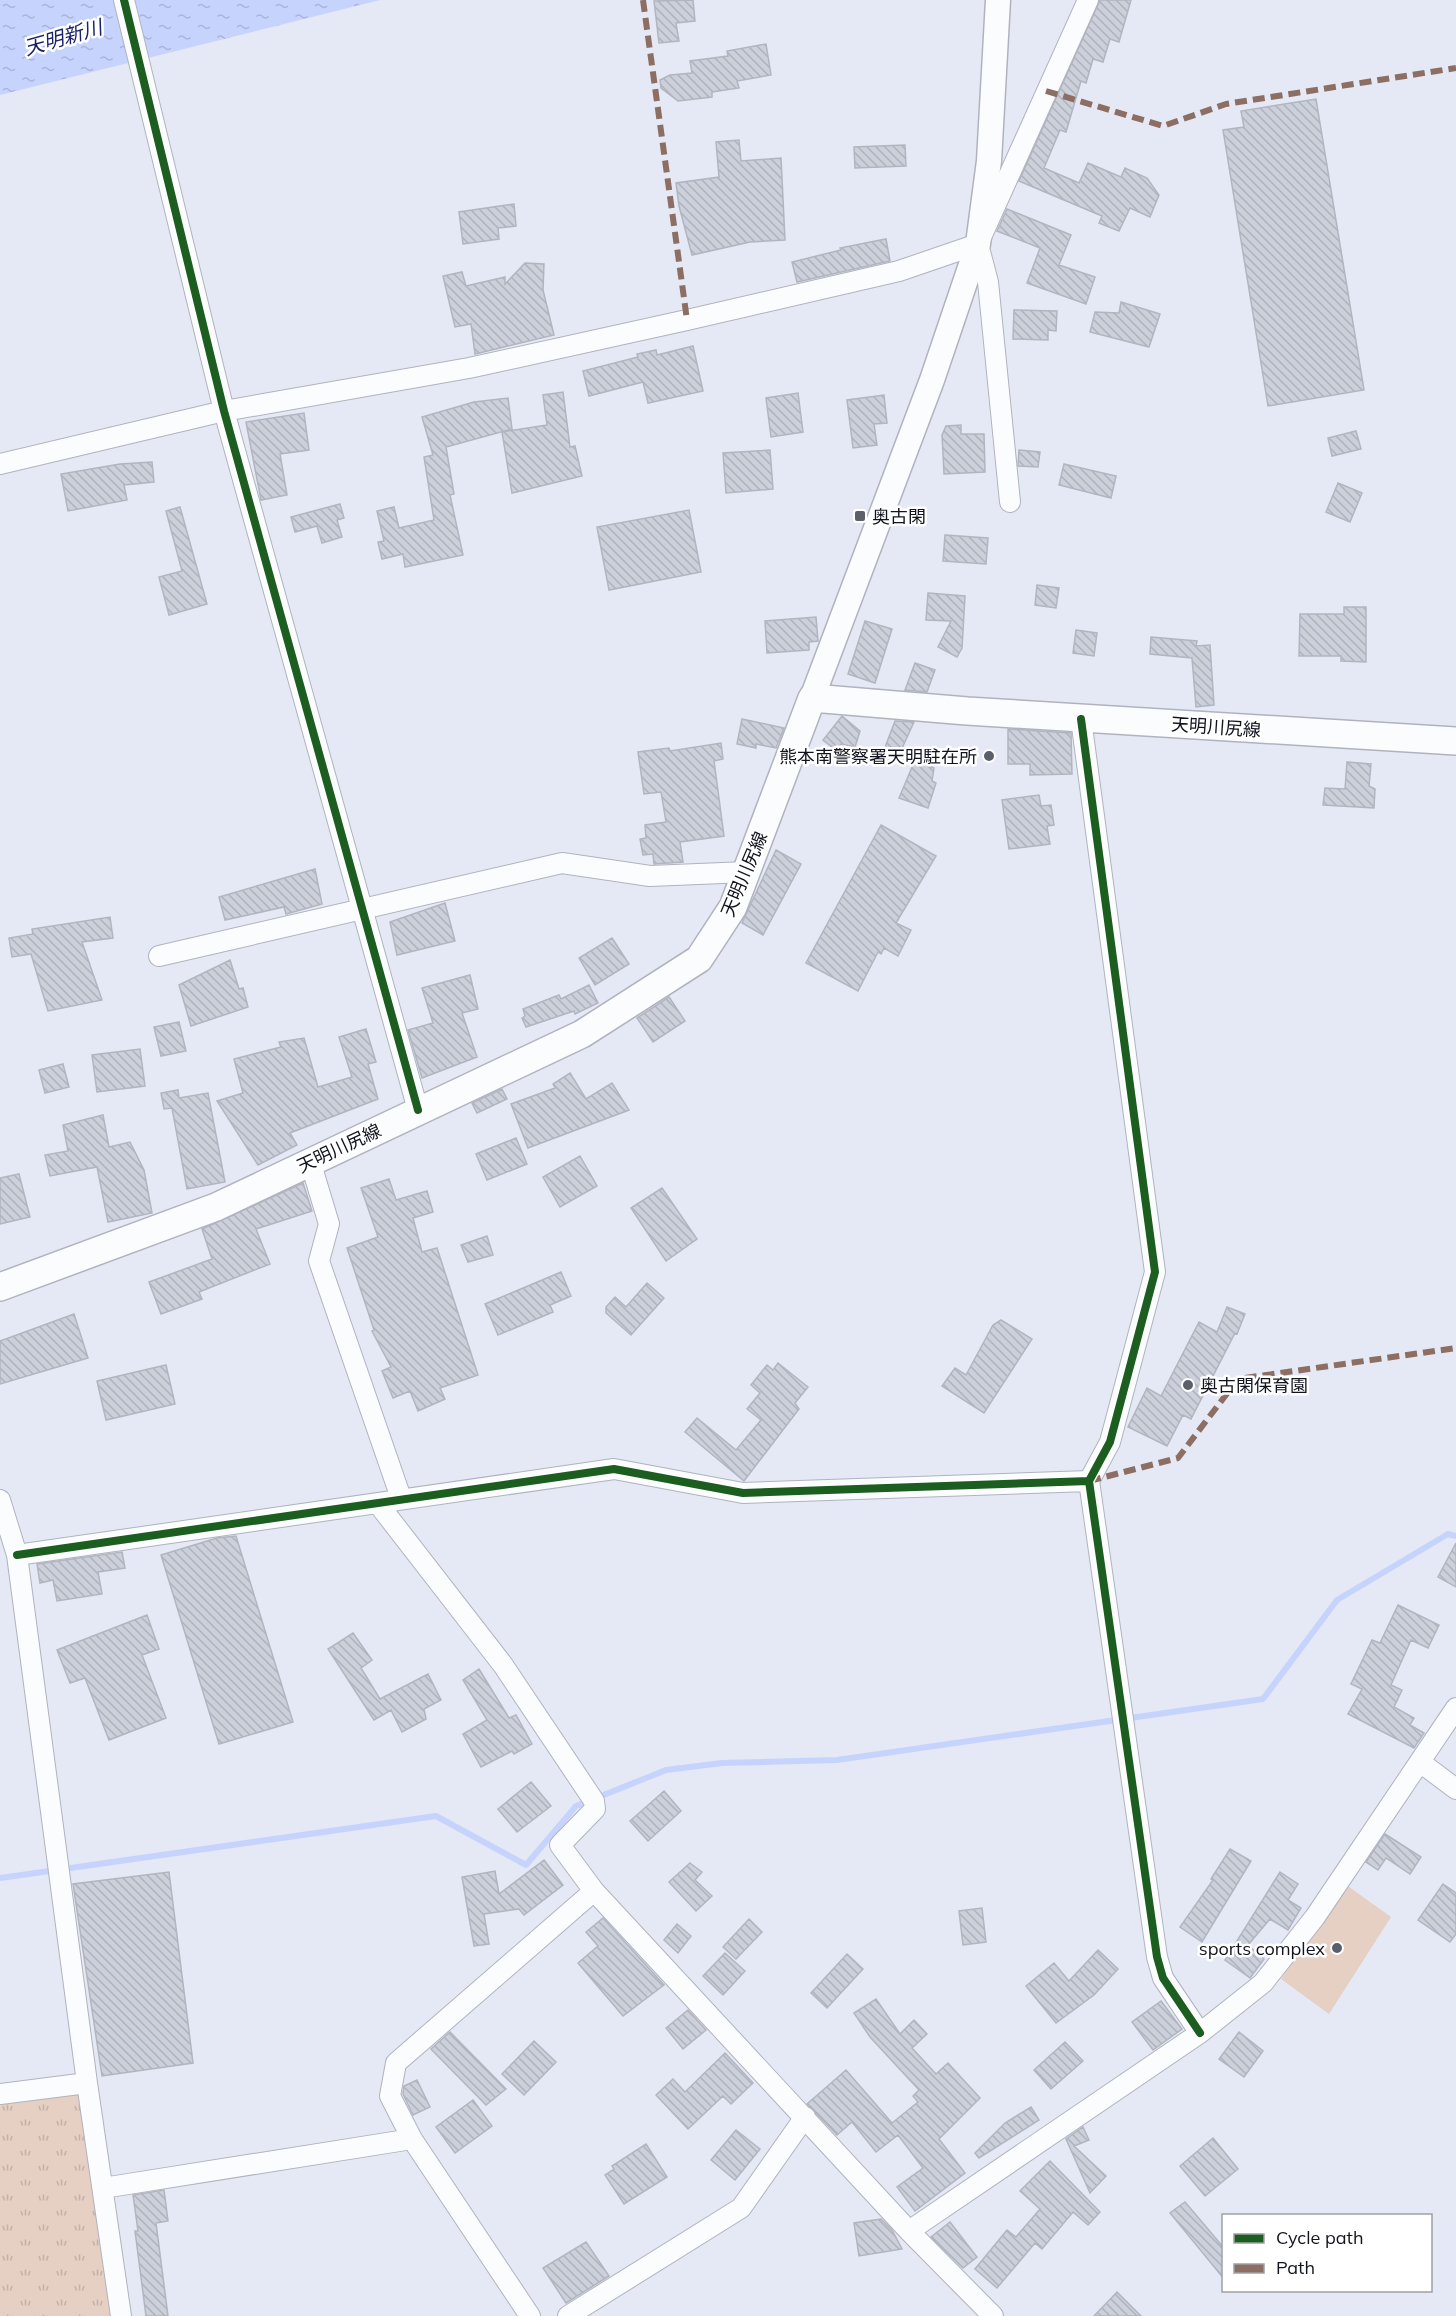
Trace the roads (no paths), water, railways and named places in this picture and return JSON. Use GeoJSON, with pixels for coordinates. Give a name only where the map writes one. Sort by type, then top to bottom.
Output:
{"type":"FeatureCollection","features":[{"type":"Feature","properties":{"kind":"main road","name":"天明川尻線"},"geometry":{"type":"LineString","coordinates":[[0,1287],[216,1207],[582,1034],[699,959],[733,908],[812,698],[1082,719],[1456,741]]}},
{"type":"Feature","properties":{"kind":"street"},"geometry":{"type":"LineString","coordinates":[[124,0],[224,411],[418,1110]]}},
{"type":"Feature","properties":{"kind":"street"},"geometry":{"type":"LineString","coordinates":[[998,0],[989,161],[978,244],[988,282],[1011,502]]}},
{"type":"Feature","properties":{"kind":"street"},"geometry":{"type":"LineString","coordinates":[[812,698],[932,380],[978,244],[1088,0]]}},
{"type":"Feature","properties":{"kind":"street"},"geometry":{"type":"LineString","coordinates":[[0,464],[224,411],[469,368],[676,322],[899,271],[978,244]]}},
{"type":"Feature","properties":{"kind":"street"},"geometry":{"type":"LineString","coordinates":[[1082,719],[1155,1272],[1110,1442],[1089,1481],[1157,1957],[1163,1978],[1200,2033]]}},
{"type":"Feature","properties":{"kind":"street"},"geometry":{"type":"LineString","coordinates":[[159,956],[562,863],[650,876],[747,872]]}},
{"type":"Feature","properties":{"kind":"street"},"geometry":{"type":"LineString","coordinates":[[310,1161],[329,1224],[319,1261],[401,1498]]}},
{"type":"Feature","properties":{"kind":"street"},"geometry":{"type":"LineString","coordinates":[[17,1555],[379,1505],[401,1498],[614,1469],[743,1494],[1089,1481]]}},
{"type":"Feature","properties":{"kind":"street"},"geometry":{"type":"LineString","coordinates":[[0,1500],[17,1555],[87,2083],[121,2316]]}},
{"type":"Feature","properties":{"kind":"street"},"geometry":{"type":"LineString","coordinates":[[379,1505],[503,1665],[594,1801],[595,1809],[560,1845],[594,1891],[909,2230],[993,2316]]}},
{"type":"Feature","properties":{"kind":"street"},"geometry":{"type":"LineString","coordinates":[[909,2230],[1200,2033],[1263,1983],[1315,1917],[1456,1708]]}},
{"type":"Feature","properties":{"kind":"street"},"geometry":{"type":"LineString","coordinates":[[1420,1762],[1456,1789]]}},
{"type":"Feature","properties":{"kind":"street"},"geometry":{"type":"LineString","coordinates":[[530,2316],[412,2139],[390,2096],[396,2063],[594,1891]]}},
{"type":"Feature","properties":{"kind":"street"},"geometry":{"type":"LineString","coordinates":[[0,2094],[87,2083]]}},
{"type":"Feature","properties":{"kind":"street"},"geometry":{"type":"LineString","coordinates":[[568,2316],[741,2208],[805,2117]]}},
{"type":"Feature","properties":{"kind":"street"},"geometry":{"type":"LineString","coordinates":[[103,2187],[412,2139]]}},
{"type":"Feature","properties":{"kind":"water","name":"天明新川"},"geometry":{"type":"Polygon","coordinates":[[[0,0],[380,0],[0,95],[0,0]]]}},
{"type":"Feature","properties":{"kind":"waterway"},"geometry":{"type":"LineString","coordinates":[[0,1878],[436,1816],[526,1865],[576,1806],[666,1770],[722,1763],[837,1760],[1263,1699],[1337,1600],[1448,1534],[1456,1536]]}},
{"type":"Feature","properties":{"kind":"place","name":"奥古閑"},"geometry":{"type":"Point","coordinates":[860,516]}},
{"type":"Feature","properties":{"kind":"place","name":"熊本南警察署天明駐在所"},"geometry":{"type":"Point","coordinates":[989,756]}},
{"type":"Feature","properties":{"kind":"place","name":"奥古閑保育園"},"geometry":{"type":"Point","coordinates":[1188,1385]}},
{"type":"Feature","properties":{"kind":"place","name":"sports complex"},"geometry":{"type":"Point","coordinates":[1337,1948]}}]}
